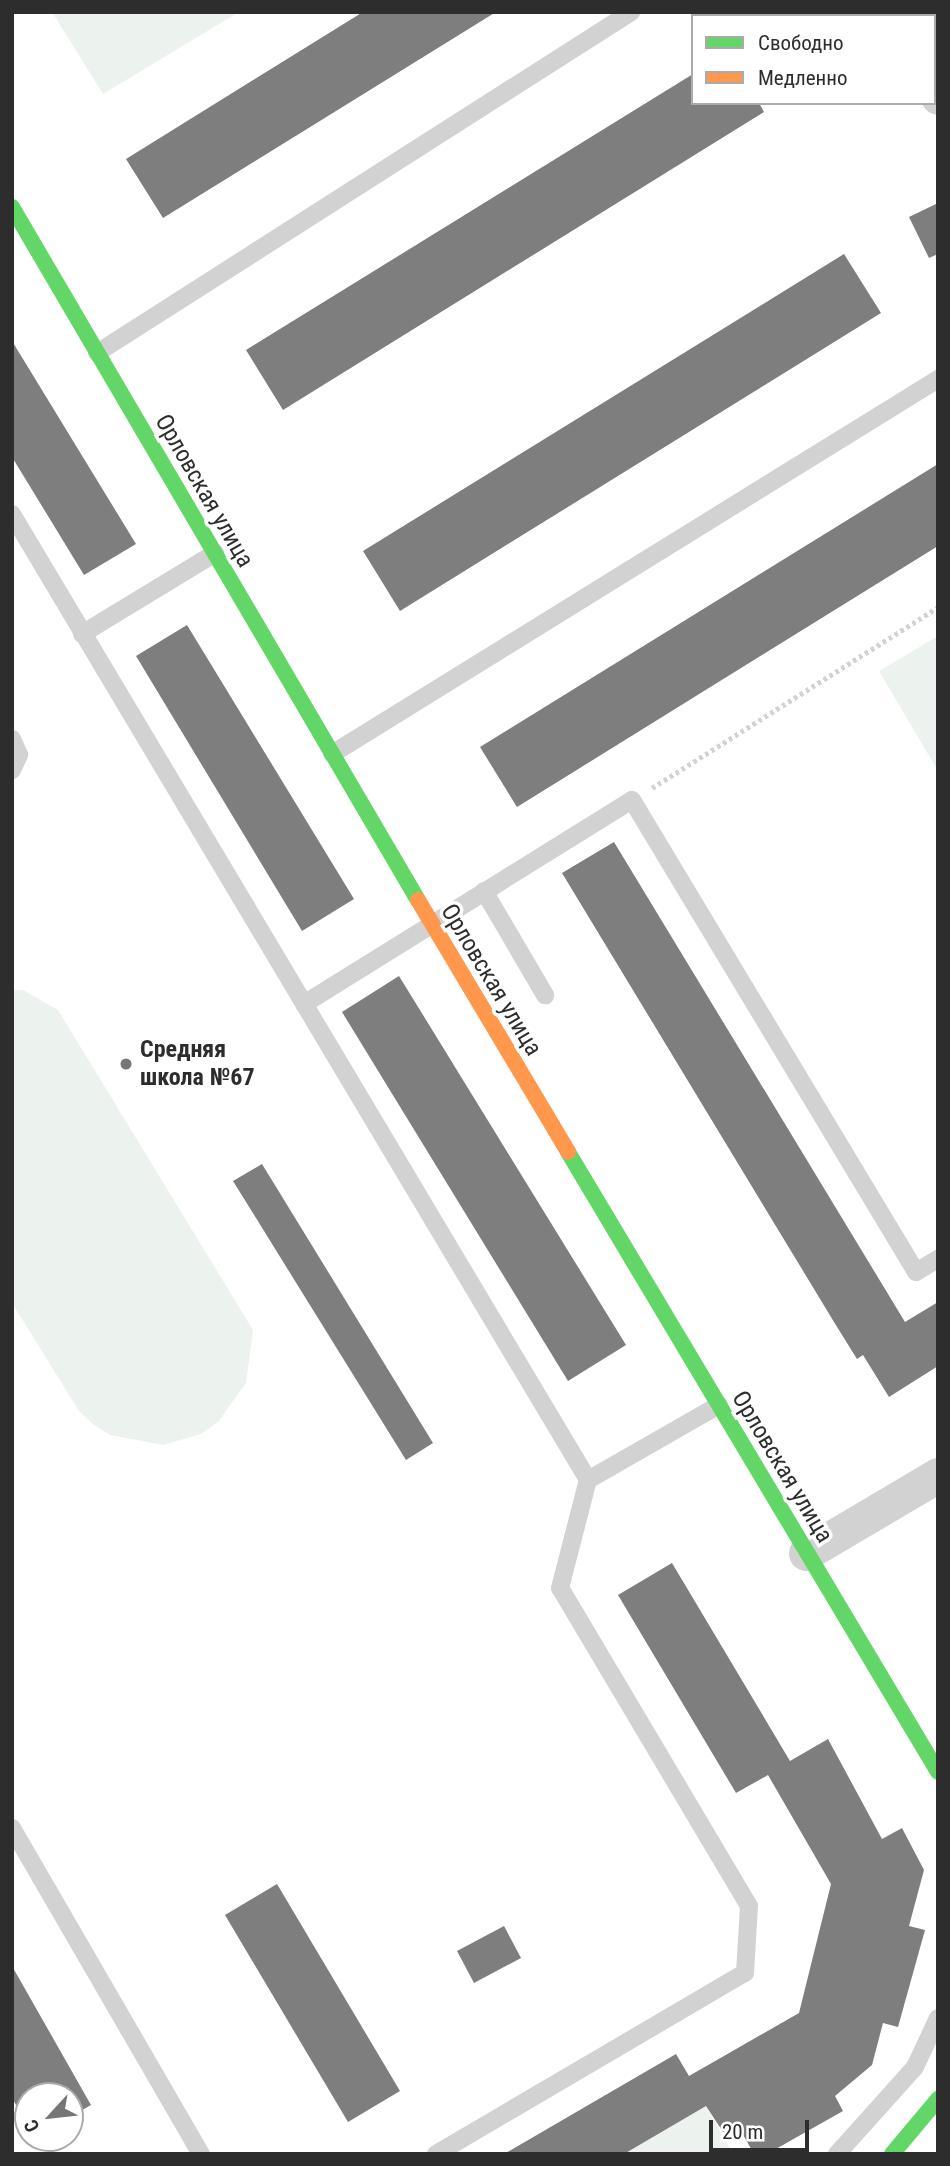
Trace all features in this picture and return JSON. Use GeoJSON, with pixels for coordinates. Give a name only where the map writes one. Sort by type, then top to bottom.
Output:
{"type":"FeatureCollection","features":[{"type":"Feature","properties":{"kind":"street","name":"Орловская улица"},"geometry":{"type":"LineString","coordinates":[[12,207],[432,925],[938,1772]]}},
{"type":"Feature","properties":{"kind":"street"},"geometry":{"type":"LineString","coordinates":[[806,1553],[938,1475]]}},
{"type":"Feature","properties":{"kind":"street"},"geometry":{"type":"LineString","coordinates":[[892,2154],[938,2099]]}},
{"type":"Feature","properties":{"kind":"lane"},"geometry":{"type":"LineString","coordinates":[[97,353],[631,12]]}},
{"type":"Feature","properties":{"kind":"lane"},"geometry":{"type":"LineString","coordinates":[[332,754],[938,379]]}},
{"type":"Feature","properties":{"kind":"lane"},"geometry":{"type":"LineString","coordinates":[[12,514],[588,1480],[560,1588],[748,1906],[745,1973],[436,2154]]}},
{"type":"Feature","properties":{"kind":"lane"},"geometry":{"type":"LineString","coordinates":[[82,634],[215,553]]}},
{"type":"Feature","properties":{"kind":"lane"},"geometry":{"type":"LineString","coordinates":[[12,739],[19,755],[12,769]]}},
{"type":"Feature","properties":{"kind":"lane"},"geometry":{"type":"LineString","coordinates":[[304,1004],[632,800],[916,1272],[938,1259]]}},
{"type":"Feature","properties":{"kind":"lane"},"geometry":{"type":"LineString","coordinates":[[484,891],[545,995]]}},
{"type":"Feature","properties":{"kind":"lane"},"geometry":{"type":"LineString","coordinates":[[588,1480],[719,1405]]}},
{"type":"Feature","properties":{"kind":"lane"},"geometry":{"type":"LineString","coordinates":[[12,1828],[201,2154]]}},
{"type":"Feature","properties":{"kind":"lane"},"geometry":{"type":"LineString","coordinates":[[837,2154],[915,2067],[938,2018]]}},
{"type":"Feature","properties":{"kind":"path"},"geometry":{"type":"LineString","coordinates":[[632,800],[938,607]]}},
{"type":"Feature","properties":{"kind":"shaded area"},"geometry":{"type":"Polygon","coordinates":[[[52,12],[239,12],[103,94],[52,12]]]}},
{"type":"Feature","properties":{"kind":"shaded area"},"geometry":{"type":"Polygon","coordinates":[[[938,636],[938,771],[879,671],[938,636]]]}},
{"type":"Feature","properties":{"kind":"shaded area"},"geometry":{"type":"Polygon","coordinates":[[[12,990],[23,990],[58,1010],[253,1330],[246,1383],[218,1422],[201,1434],[163,1445],[110,1435],[94,1425],[79,1411],[12,1303],[12,990]]]}},
{"type":"Feature","properties":{"kind":"shaded area"},"geometry":{"type":"Polygon","coordinates":[[[706,2106],[733,2154],[624,2154],[706,2106]]]}},
{"type":"Feature","properties":{"kind":"building"},"geometry":{"type":"Polygon","coordinates":[[[363,12],[496,12],[163,218],[126,159],[363,12]]]}},
{"type":"Feature","properties":{"kind":"building"},"geometry":{"type":"Polygon","coordinates":[[[691,75],[691,105],[760,105],[764,112],[283,410],[246,350],[691,75]]]}},
{"type":"Feature","properties":{"kind":"building"},"geometry":{"type":"Polygon","coordinates":[[[938,203],[938,254],[929,258],[909,217],[938,203]]]}},
{"type":"Feature","properties":{"kind":"building"},"geometry":{"type":"Polygon","coordinates":[[[844,254],[881,313],[400,611],[363,551],[844,254]]]}},
{"type":"Feature","properties":{"kind":"building"},"geometry":{"type":"Polygon","coordinates":[[[12,341],[136,544],[84,575],[12,457],[12,341]]]}},
{"type":"Feature","properties":{"kind":"building"},"geometry":{"type":"Polygon","coordinates":[[[938,464],[938,546],[517,807],[480,747],[938,464]]]}},
{"type":"Feature","properties":{"kind":"building"},"geometry":{"type":"Polygon","coordinates":[[[187,625],[354,899],[302,931],[136,656],[187,625]]]}},
{"type":"Feature","properties":{"kind":"building"},"geometry":{"type":"Polygon","coordinates":[[[614,842],[905,1322],[938,1302],[938,1366],[889,1397],[863,1355],[857,1359],[562,873],[614,842]]]}},
{"type":"Feature","properties":{"kind":"building"},"geometry":{"type":"Polygon","coordinates":[[[399,976],[626,1345],[568,1381],[342,1012],[399,976]]]}},
{"type":"Feature","properties":{"kind":"building"},"geometry":{"type":"Polygon","coordinates":[[[262,1164],[433,1443],[406,1460],[233,1181],[262,1164]]]}},
{"type":"Feature","properties":{"kind":"building"},"geometry":{"type":"Polygon","coordinates":[[[672,1563],[790,1761],[828,1739],[882,1839],[902,1828],[924,1870],[909,1926],[925,1930],[898,2027],[883,2023],[872,2065],[835,2096],[843,2111],[767,2154],[754,2154],[737,2124],[723,2132],[706,2106],[624,2154],[504,2154],[676,2054],[689,2076],[799,2013],[831,1884],[768,1775],[736,1793],[618,1595],[672,1563]]]}},
{"type":"Feature","properties":{"kind":"building"},"geometry":{"type":"Polygon","coordinates":[[[277,1884],[400,2091],[348,2122],[225,1915],[277,1884]]]}},
{"type":"Feature","properties":{"kind":"building"},"geometry":{"type":"Polygon","coordinates":[[[504,1926],[521,1958],[474,1983],[457,1951],[504,1926]]]}},
{"type":"Feature","properties":{"kind":"building"},"geometry":{"type":"Polygon","coordinates":[[[12,1966],[78,2082],[14,2082],[14,2102],[12,1966]]]}},
{"type":"Feature","properties":{"kind":"building"},"geometry":{"type":"Polygon","coordinates":[[[84,2093],[91,2105],[84,2109],[84,2093]]]}},
{"type":"Feature","properties":{"kind":"traffic: fast"},"geometry":{"type":"LineString","coordinates":[[12,207],[418,900]]}},
{"type":"Feature","properties":{"kind":"traffic: fast"},"geometry":{"type":"LineString","coordinates":[[568,1152],[938,1772]]}},
{"type":"Feature","properties":{"kind":"traffic: fast"},"geometry":{"type":"LineString","coordinates":[[892,2154],[938,2099]]}},
{"type":"Feature","properties":{"kind":"traffic: slow"},"geometry":{"type":"LineString","coordinates":[[418,900],[568,1152]]}},
{"type":"Feature","properties":{"kind":"place","name":"Средняя школа №67"},"geometry":{"type":"Point","coordinates":[126,1064]}}]}
